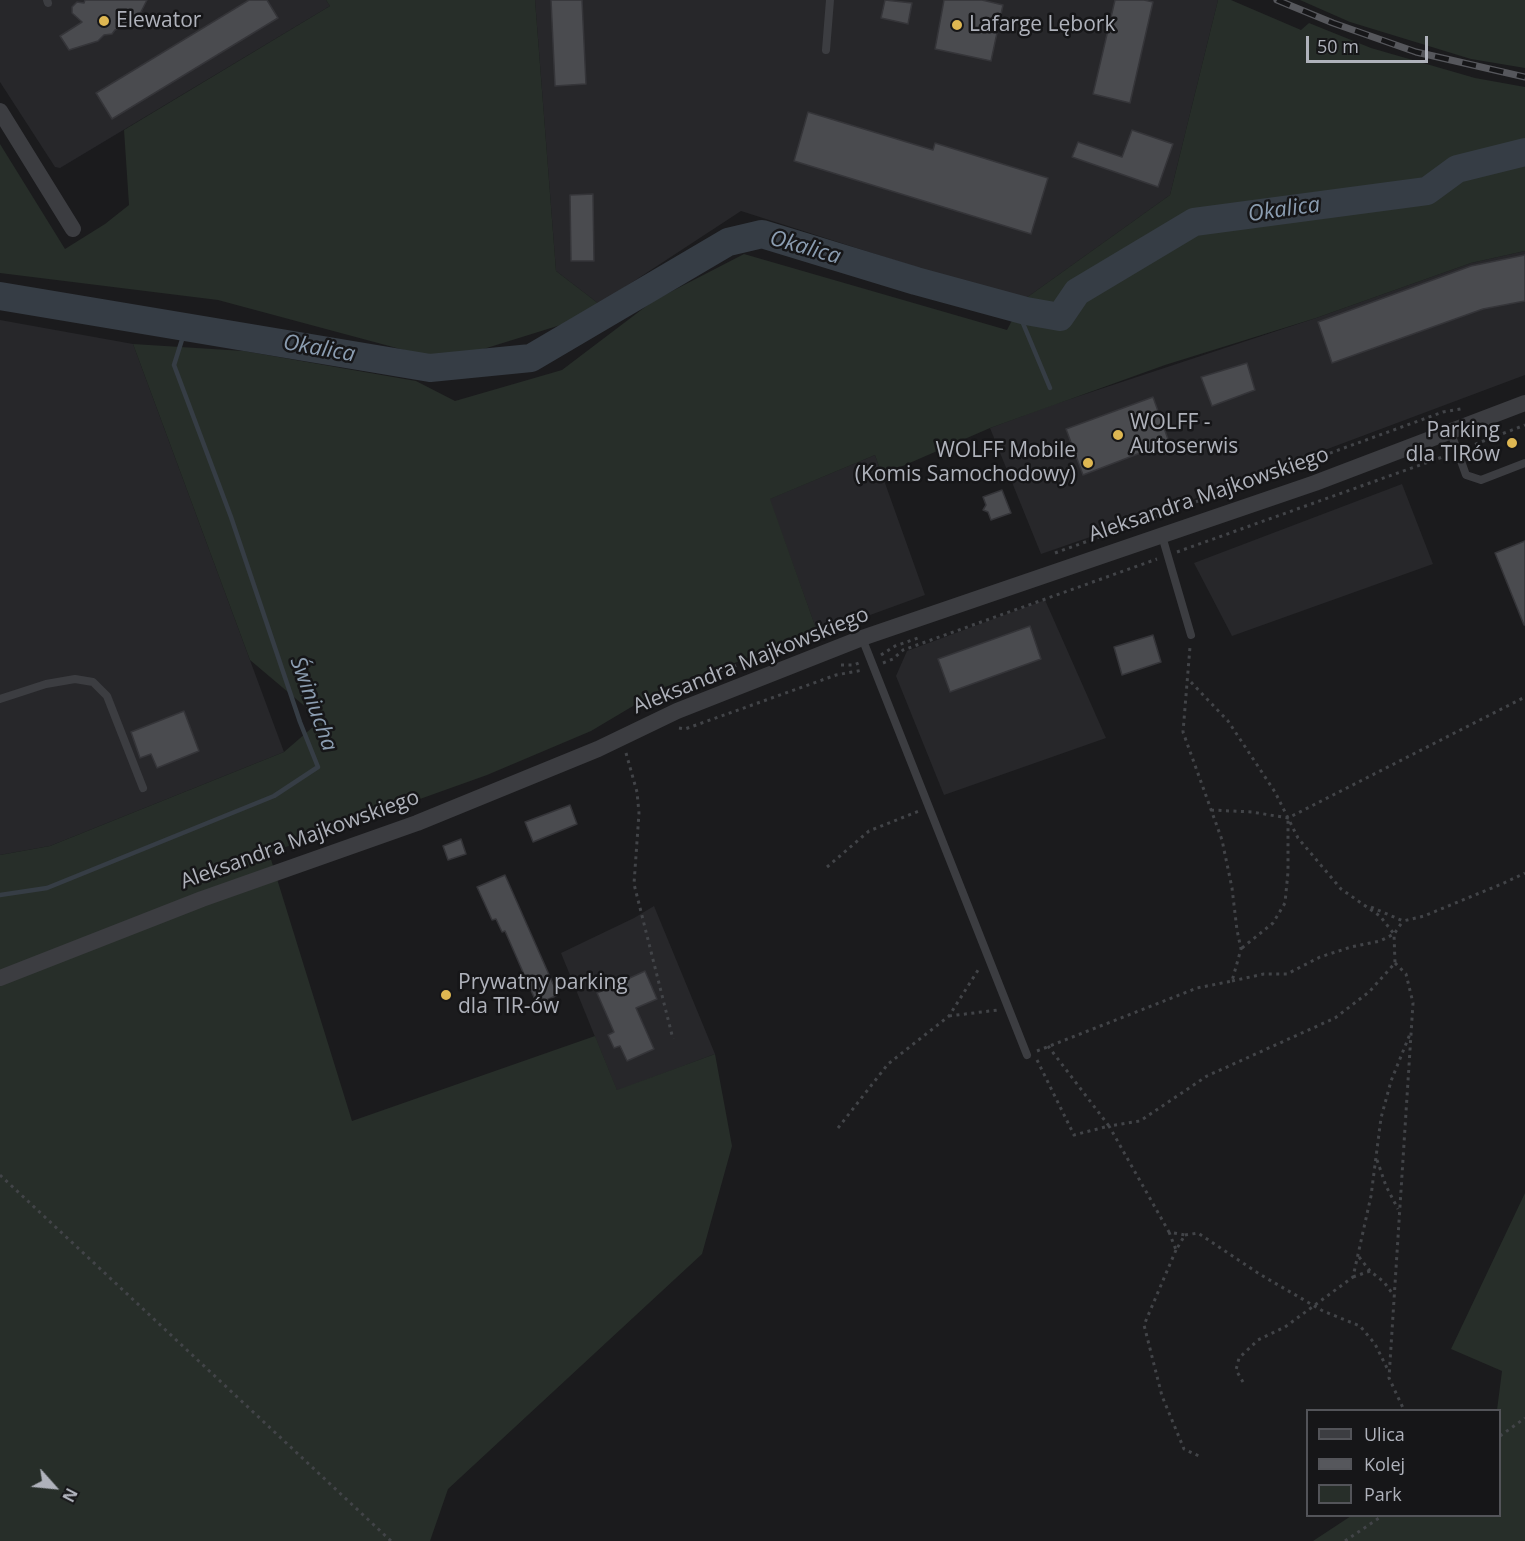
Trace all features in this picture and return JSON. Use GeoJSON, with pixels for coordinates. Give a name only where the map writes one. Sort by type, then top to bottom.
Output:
{"type":"FeatureCollection","features":[{"type":"Feature","properties":{"kind":"street"},"geometry":{"type":"LineString","coordinates":[[0,111],[73,229]]}},
{"type":"Feature","properties":{"kind":"street","name":"Aleksandra Majkowskiego"},"geometry":{"type":"LineString","coordinates":[[0,978],[202,898],[417,823],[621,739],[677,711],[862,638],[1315,483],[1525,403]]}},
{"type":"Feature","properties":{"kind":"lane"},"geometry":{"type":"LineString","coordinates":[[826,50],[830,0]]}},
{"type":"Feature","properties":{"kind":"lane"},"geometry":{"type":"LineString","coordinates":[[1451,433],[1466,475],[1481,480],[1525,463]]}},
{"type":"Feature","properties":{"kind":"lane"},"geometry":{"type":"LineString","coordinates":[[1162,536],[1191,635]]}},
{"type":"Feature","properties":{"kind":"lane"},"geometry":{"type":"LineString","coordinates":[[862,638],[1027,1054]]}},
{"type":"Feature","properties":{"kind":"lane"},"geometry":{"type":"LineString","coordinates":[[0,699],[46,684],[75,679],[93,682],[107,696],[143,788]]}},
{"type":"Feature","properties":{"kind":"path"},"geometry":{"type":"LineString","coordinates":[[1191,635],[1183,732],[1222,840],[1241,949],[1232,981]]}},
{"type":"Feature","properties":{"kind":"path"},"geometry":{"type":"LineString","coordinates":[[1188,679],[1228,721],[1275,792],[1298,838],[1341,889],[1380,916],[1394,934],[1395,963],[1368,993],[1335,1018],[1207,1076],[1140,1121],[1074,1135],[1033,1052],[1197,988],[1264,974],[1287,974],[1320,957],[1351,946],[1380,941],[1394,934],[1403,921]]}},
{"type":"Feature","properties":{"kind":"path"},"geometry":{"type":"LineString","coordinates":[[1211,810],[1252,812],[1288,818],[1525,698]]}},
{"type":"Feature","properties":{"kind":"path"},"geometry":{"type":"LineString","coordinates":[[621,739],[637,792],[639,813],[634,884],[673,1039]]}},
{"type":"Feature","properties":{"kind":"path"},"geometry":{"type":"LineString","coordinates":[[827,867],[869,831],[929,808]]}},
{"type":"Feature","properties":{"kind":"path"},"geometry":{"type":"LineString","coordinates":[[1241,949],[1273,923],[1285,903],[1288,872],[1288,818]]}},
{"type":"Feature","properties":{"kind":"path"},"geometry":{"type":"LineString","coordinates":[[1363,904],[1403,921],[1424,916],[1525,873]]}},
{"type":"Feature","properties":{"kind":"path"},"geometry":{"type":"LineString","coordinates":[[838,1128],[888,1064],[949,1016],[987,955]]}},
{"type":"Feature","properties":{"kind":"path"},"geometry":{"type":"LineString","coordinates":[[1390,1375],[1393,1295],[1413,1003],[1407,974],[1395,963]]}},
{"type":"Feature","properties":{"kind":"path"},"geometry":{"type":"LineString","coordinates":[[949,1016],[1009,1009]]}},
{"type":"Feature","properties":{"kind":"path"},"geometry":{"type":"LineString","coordinates":[[1353,1277],[1371,1196],[1381,1118],[1391,1081],[1411,1031]]}},
{"type":"Feature","properties":{"kind":"path"},"geometry":{"type":"LineString","coordinates":[[1048,1046],[1109,1126],[1169,1232],[1176,1250]]}},
{"type":"Feature","properties":{"kind":"path"},"geometry":{"type":"LineString","coordinates":[[1376,1157],[1386,1186],[1399,1210]]}},
{"type":"Feature","properties":{"kind":"path"},"geometry":{"type":"LineString","coordinates":[[0,1175],[391,1541]]}},
{"type":"Feature","properties":{"kind":"path"},"geometry":{"type":"LineString","coordinates":[[1169,1232],[1185,1235],[1198,1233],[1261,1275],[1314,1306],[1360,1326],[1375,1344],[1404,1409]]}},
{"type":"Feature","properties":{"kind":"path"},"geometry":{"type":"LineString","coordinates":[[1185,1235],[1176,1250],[1144,1325],[1162,1396],[1184,1449],[1201,1457]]}},
{"type":"Feature","properties":{"kind":"path"},"geometry":{"type":"LineString","coordinates":[[1359,1257],[1370,1271],[1384,1282],[1393,1295]]}},
{"type":"Feature","properties":{"kind":"path"},"geometry":{"type":"LineString","coordinates":[[1243,1382],[1236,1370],[1239,1358],[1258,1340],[1285,1327],[1353,1277],[1370,1271]]}},
{"type":"Feature","properties":{"kind":"path"},"geometry":{"type":"LineString","coordinates":[[1501,1435],[1525,1418]]}},
{"type":"Feature","properties":{"kind":"path"},"geometry":{"type":"LineString","coordinates":[[1345,1541],[1379,1517]]}},
{"type":"Feature","properties":{"kind":"shaded area"},"geometry":{"type":"Polygon","coordinates":[[[0,0],[326,0],[330,6],[60,168],[55,167],[0,82],[0,0]]]}},
{"type":"Feature","properties":{"kind":"shaded area"},"geometry":{"type":"Polygon","coordinates":[[[535,0],[1218,0],[1170,195],[1022,301],[741,211],[599,304],[556,271],[535,0]]]}},
{"type":"Feature","properties":{"kind":"shaded area"},"geometry":{"type":"Polygon","coordinates":[[[1525,251],[1525,375],[1122,526],[1041,554],[990,428],[1471,263],[1525,251]]]}},
{"type":"Feature","properties":{"kind":"shaded area"},"geometry":{"type":"Polygon","coordinates":[[[0,320],[133,344],[284,752],[50,846],[0,855],[0,320]]]}},
{"type":"Feature","properties":{"kind":"shaded area"},"geometry":{"type":"Polygon","coordinates":[[[875,455],[925,595],[818,634],[769,499],[875,455]]]}},
{"type":"Feature","properties":{"kind":"shaded area"},"geometry":{"type":"Polygon","coordinates":[[[1402,484],[1433,564],[1232,636],[1194,563],[1402,484]]]}},
{"type":"Feature","properties":{"kind":"shaded area"},"geometry":{"type":"Polygon","coordinates":[[[1045,600],[1106,738],[944,795],[896,676],[907,651],[1045,600]]]}},
{"type":"Feature","properties":{"kind":"shaded area"},"geometry":{"type":"Polygon","coordinates":[[[654,906],[715,1054],[617,1091],[561,953],[654,906]]]}},
{"type":"Feature","properties":{"kind":"green space"},"geometry":{"type":"Polygon","coordinates":[[[326,0],[535,0],[556,271],[599,304],[567,323],[445,361],[218,300],[0,273],[0,144],[65,249],[105,224],[129,205],[124,130],[330,6],[326,0]]]}},
{"type":"Feature","properties":{"kind":"green space"},"geometry":{"type":"Polygon","coordinates":[[[1218,0],[1231,0],[1301,30],[1309,23],[1371,48],[1475,78],[1525,87],[1525,251],[1471,263],[1316,318],[1165,365],[990,428],[882,475],[875,455],[770,499],[818,634],[665,687],[591,731],[487,775],[269,853],[352,1121],[595,1036],[617,1090],[715,1054],[732,1146],[702,1254],[448,1489],[430,1541],[0,1541],[0,855],[50,846],[284,752],[321,720],[250,660],[133,344],[244,351],[416,381],[455,401],[562,370],[653,301],[744,254],[1007,330],[1022,301],[1170,195],[1218,0]]]}},
{"type":"Feature","properties":{"kind":"green space"},"geometry":{"type":"Polygon","coordinates":[[[1300,0],[1525,0],[1525,68],[1471,59],[1350,22],[1300,0]]]}},
{"type":"Feature","properties":{"kind":"green space"},"geometry":{"type":"Polygon","coordinates":[[[1525,1193],[1525,1541],[1313,1541],[1349,1517],[1501,1517],[1501,1409],[1497,1409],[1502,1371],[1451,1349],[1525,1193]]]}},
{"type":"Feature","properties":{"kind":"building","name":"Elewator"},"geometry":{"type":"Polygon","coordinates":[[[85,0],[147,0],[139,16],[128,21],[126,25],[112,34],[104,35],[98,41],[69,50],[60,36],[82,22],[72,13],[72,7],[77,2],[84,3],[85,0]]]}},
{"type":"Feature","properties":{"kind":"building"},"geometry":{"type":"Polygon","coordinates":[[[249,0],[267,0],[278,18],[112,119],[96,93],[249,0]]]}},
{"type":"Feature","properties":{"kind":"building"},"geometry":{"type":"Polygon","coordinates":[[[551,0],[582,0],[586,84],[555,86],[551,0]]]}},
{"type":"Feature","properties":{"kind":"building"},"geometry":{"type":"Polygon","coordinates":[[[885,0],[912,3],[908,24],[881,18],[885,0]]]}},
{"type":"Feature","properties":{"kind":"building","name":"Lafarge Lębork"},"geometry":{"type":"Polygon","coordinates":[[[944,0],[982,0],[1003,5],[991,61],[935,49],[944,0]]]}},
{"type":"Feature","properties":{"kind":"building"},"geometry":{"type":"Polygon","coordinates":[[[1115,0],[1153,2],[1130,103],[1093,94],[1115,0]]]}},
{"type":"Feature","properties":{"kind":"building"},"geometry":{"type":"Polygon","coordinates":[[[808,112],[933,150],[935,143],[1048,178],[1031,234],[794,161],[808,112]]]}},
{"type":"Feature","properties":{"kind":"building"},"geometry":{"type":"Polygon","coordinates":[[[1132,130],[1173,144],[1158,187],[1072,157],[1078,142],[1122,157],[1132,130]]]}},
{"type":"Feature","properties":{"kind":"building"},"geometry":{"type":"Polygon","coordinates":[[[593,194],[594,261],[571,261],[570,195],[593,194]]]}},
{"type":"Feature","properties":{"kind":"building"},"geometry":{"type":"Polygon","coordinates":[[[1525,255],[1525,301],[1483,309],[1332,363],[1318,322],[1471,266],[1525,255]]]}},
{"type":"Feature","properties":{"kind":"building"},"geometry":{"type":"Polygon","coordinates":[[[1247,363],[1255,390],[1212,406],[1201,377],[1247,363]]]}},
{"type":"Feature","properties":{"kind":"building","name":"WOLFF - Autoserwis"},"geometry":{"type":"Polygon","coordinates":[[[1153,397],[1169,442],[1083,475],[1066,429],[1153,397]]]}},
{"type":"Feature","properties":{"kind":"building"},"geometry":{"type":"Polygon","coordinates":[[[1002,490],[1011,513],[991,520],[988,512],[983,510],[986,505],[983,497],[1002,490]]]}},
{"type":"Feature","properties":{"kind":"building"},"geometry":{"type":"Polygon","coordinates":[[[1525,541],[1525,625],[1524,625],[1495,553],[1525,541]]]}},
{"type":"Feature","properties":{"kind":"building"},"geometry":{"type":"Polygon","coordinates":[[[1030,626],[1041,659],[950,692],[938,659],[1030,626]]]}},
{"type":"Feature","properties":{"kind":"building"},"geometry":{"type":"Polygon","coordinates":[[[1153,635],[1161,662],[1122,675],[1114,647],[1153,635]]]}},
{"type":"Feature","properties":{"kind":"building"},"geometry":{"type":"Polygon","coordinates":[[[184,711],[199,751],[157,768],[151,754],[140,758],[131,732],[184,711]]]}},
{"type":"Feature","properties":{"kind":"building"},"geometry":{"type":"Polygon","coordinates":[[[570,805],[577,824],[533,842],[525,822],[570,805]]]}},
{"type":"Feature","properties":{"kind":"building"},"geometry":{"type":"Polygon","coordinates":[[[461,839],[466,854],[448,860],[443,846],[461,839]]]}},
{"type":"Feature","properties":{"kind":"building"},"geometry":{"type":"Polygon","coordinates":[[[505,875],[558,995],[537,1004],[505,931],[502,932],[496,919],[492,920],[477,887],[505,875]]]}},
{"type":"Feature","properties":{"kind":"building"},"geometry":{"type":"Polygon","coordinates":[[[645,971],[657,999],[636,1008],[654,1049],[627,1061],[620,1046],[614,1048],[608,1035],[614,1032],[597,993],[645,971]]]}},
{"type":"Feature","properties":{"kind":"waterway","name":"Okalica"},"geometry":{"type":"LineString","coordinates":[[0,296],[430,368],[531,358],[728,242],[762,234],[916,281],[1026,311],[1060,317],[1077,292],[1194,222],[1427,191],[1457,169],[1525,152]]}},
{"type":"Feature","properties":{"kind":"waterway"},"geometry":{"type":"LineString","coordinates":[[1017,309],[1050,388]]}},
{"type":"Feature","properties":{"kind":"waterway","name":"Świniucha"},"geometry":{"type":"LineString","coordinates":[[0,895],[47,888],[274,796],[318,767],[300,722],[231,517],[174,365],[186,327]]}},
{"type":"Feature","properties":{"kind":"railway"},"geometry":{"type":"LineString","coordinates":[[1277,0],[1333,23],[1416,52],[1525,77]]}},
{"type":"Feature","properties":{"kind":"place","name":"Elewator"},"geometry":{"type":"Point","coordinates":[104,21]}},
{"type":"Feature","properties":{"kind":"place","name":"Lafarge Lębork"},"geometry":{"type":"Point","coordinates":[957,25]}},
{"type":"Feature","properties":{"kind":"place","name":"WOLFF - Autoserwis"},"geometry":{"type":"Point","coordinates":[1118,435]}},
{"type":"Feature","properties":{"kind":"place","name":"Parking dla TIRów"},"geometry":{"type":"Point","coordinates":[1512,443]}},
{"type":"Feature","properties":{"kind":"place","name":"WOLFF Mobile (Komis Samochodowy)"},"geometry":{"type":"Point","coordinates":[1088,463]}},
{"type":"Feature","properties":{"kind":"place","name":"Prywatny parking dla TIR-ów"},"geometry":{"type":"Point","coordinates":[446,995]}}]}
